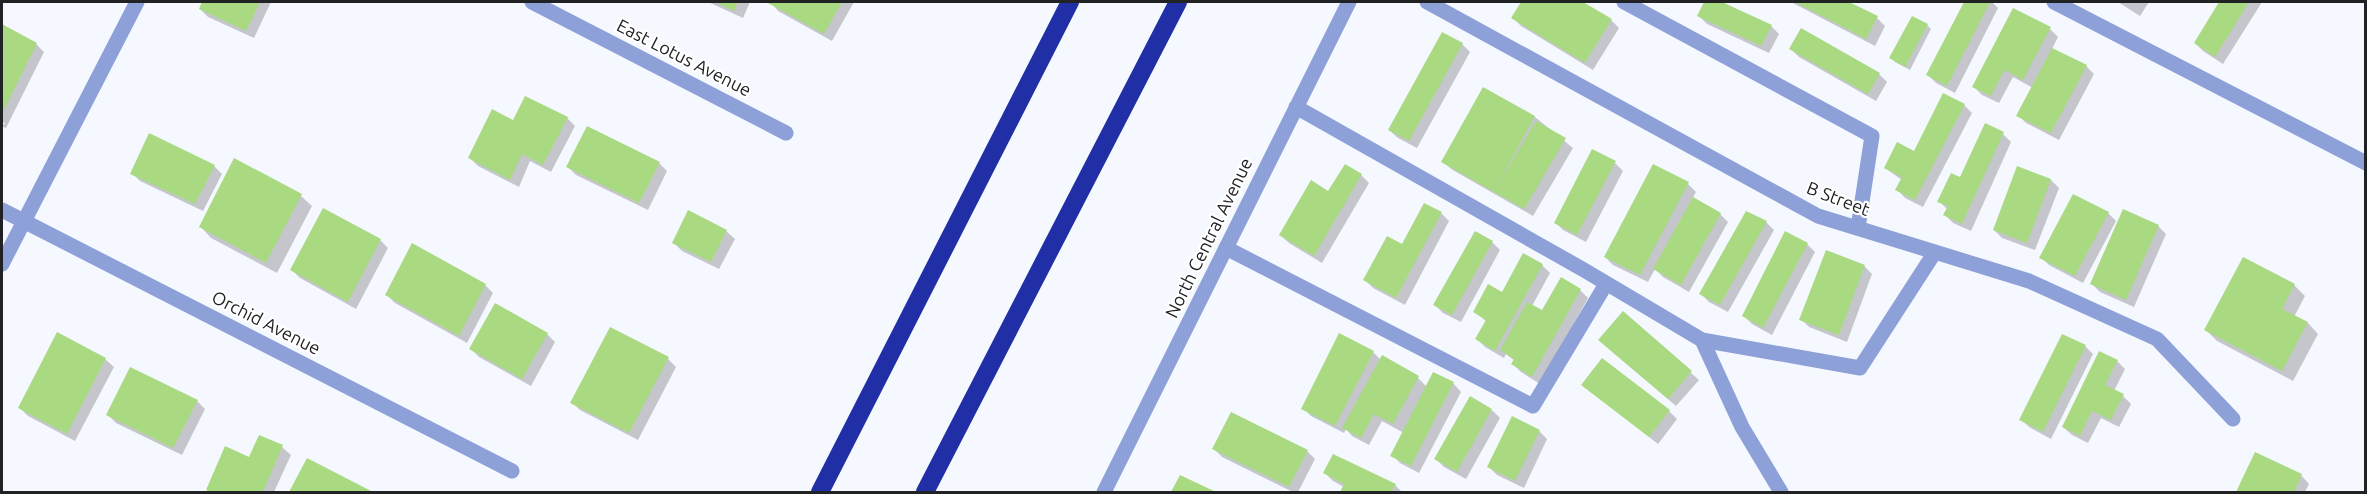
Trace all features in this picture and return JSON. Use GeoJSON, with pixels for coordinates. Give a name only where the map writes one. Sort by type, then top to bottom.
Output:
{"type":"FeatureCollection","features":[{"type":"Feature","properties":{"kind":"highway"},"geometry":{"type":"LineString","coordinates":[[820,492],[1070,2]]}},
{"type":"Feature","properties":{"kind":"highway"},"geometry":{"type":"LineString","coordinates":[[925,492],[1178,2]]}},
{"type":"Feature","properties":{"kind":"street"},"geometry":{"type":"LineString","coordinates":[[2,264],[137,2]]}},
{"type":"Feature","properties":{"kind":"street","name":"East Lotus Avenue"},"geometry":{"type":"LineString","coordinates":[[532,2],[786,134]]}},
{"type":"Feature","properties":{"kind":"street","name":"North Central Avenue"},"geometry":{"type":"LineString","coordinates":[[1104,492],[1349,2]]}},
{"type":"Feature","properties":{"kind":"street","name":"B Street"},"geometry":{"type":"LineString","coordinates":[[1427,2],[1818,216],[2029,281],[2157,339],[2233,419]]}},
{"type":"Feature","properties":{"kind":"street"},"geometry":{"type":"LineString","coordinates":[[1624,2],[1872,136],[1858,228]]}},
{"type":"Feature","properties":{"kind":"street"},"geometry":{"type":"LineString","coordinates":[[2054,2],[2366,164]]}},
{"type":"Feature","properties":{"kind":"street"},"geometry":{"type":"LineString","coordinates":[[1296,107],[1702,340],[1860,368],[1935,252]]}},
{"type":"Feature","properties":{"kind":"street","name":"Orchid Avenue"},"geometry":{"type":"LineString","coordinates":[[2,210],[512,471]]}},
{"type":"Feature","properties":{"kind":"street"},"geometry":{"type":"LineString","coordinates":[[1226,248],[1533,406],[1605,284]]}},
{"type":"Feature","properties":{"kind":"street"},"geometry":{"type":"LineString","coordinates":[[1702,340],[1742,427],[1781,492]]}},
{"type":"Feature","properties":{"kind":"building"},"geometry":{"type":"Polygon","coordinates":[[[202,2],[260,2],[246,31],[199,9],[202,2]]]}},
{"type":"Feature","properties":{"kind":"building"},"geometry":{"type":"Polygon","coordinates":[[[715,2],[738,2],[734,11],[715,2]]]}},
{"type":"Feature","properties":{"kind":"building"},"geometry":{"type":"Polygon","coordinates":[[[766,2],[842,2],[824,34],[766,2]]]}},
{"type":"Feature","properties":{"kind":"building"},"geometry":{"type":"Polygon","coordinates":[[[1521,2],[1583,2],[1612,19],[1585,63],[1511,18],[1521,2]]]}},
{"type":"Feature","properties":{"kind":"building"},"geometry":{"type":"Polygon","coordinates":[[[1704,2],[1722,2],[1772,25],[1761,46],[1697,16],[1704,2]]]}},
{"type":"Feature","properties":{"kind":"building"},"geometry":{"type":"Polygon","coordinates":[[[1795,2],[1849,2],[1878,16],[1866,39],[1795,2]]]}},
{"type":"Feature","properties":{"kind":"building"},"geometry":{"type":"Polygon","coordinates":[[[1964,2],[1990,2],[1947,86],[1926,75],[1964,2]]]}},
{"type":"Feature","properties":{"kind":"building"},"geometry":{"type":"Polygon","coordinates":[[[2219,2],[2249,2],[2215,57],[2194,43],[2219,2]]]}},
{"type":"Feature","properties":{"kind":"building"},"geometry":{"type":"Polygon","coordinates":[[[2013,8],[2051,27],[2023,80],[2004,70],[1991,96],[1972,87],[2013,8]]]}},
{"type":"Feature","properties":{"kind":"building"},"geometry":{"type":"Polygon","coordinates":[[[1912,16],[1928,24],[1905,67],[1889,58],[1912,16]]]}},
{"type":"Feature","properties":{"kind":"building"},"geometry":{"type":"Polygon","coordinates":[[[2,24],[37,43],[2,114],[2,24]]]}},
{"type":"Feature","properties":{"kind":"building"},"geometry":{"type":"Polygon","coordinates":[[[1801,28],[1880,73],[1868,94],[1789,49],[1801,28]]]}},
{"type":"Feature","properties":{"kind":"building"},"geometry":{"type":"Polygon","coordinates":[[[1442,32],[1463,43],[1409,141],[1388,130],[1442,32]]]}},
{"type":"Feature","properties":{"kind":"building"},"geometry":{"type":"Polygon","coordinates":[[[2052,48],[2087,65],[2051,133],[2016,116],[2052,48]]]}},
{"type":"Feature","properties":{"kind":"building"},"geometry":{"type":"Polygon","coordinates":[[[1483,87],[1535,116],[1497,186],[1536,121],[1566,138],[1524,209],[1441,162],[1483,87]]]}},
{"type":"Feature","properties":{"kind":"building"},"geometry":{"type":"Polygon","coordinates":[[[1943,93],[1965,104],[1915,200],[1895,190],[1902,177],[1884,168],[1897,142],[1914,151],[1943,93]]]}},
{"type":"Feature","properties":{"kind":"building"},"geometry":{"type":"Polygon","coordinates":[[[525,96],[568,117],[543,165],[522,154],[510,180],[468,158],[492,109],[513,120],[525,96]]]}},
{"type":"Feature","properties":{"kind":"building"},"geometry":{"type":"Polygon","coordinates":[[[1985,123],[2004,132],[1962,224],[1943,215],[1948,206],[1937,202],[1951,173],[1960,177],[1985,123]]]}},
{"type":"Feature","properties":{"kind":"building"},"geometry":{"type":"Polygon","coordinates":[[[587,126],[660,162],[639,203],[566,167],[587,126]]]}},
{"type":"Feature","properties":{"kind":"building"},"geometry":{"type":"Polygon","coordinates":[[[149,133],[215,165],[195,204],[130,174],[149,133]]]}},
{"type":"Feature","properties":{"kind":"building"},"geometry":{"type":"Polygon","coordinates":[[[1592,149],[1616,161],[1577,235],[1554,223],[1592,149]]]}},
{"type":"Feature","properties":{"kind":"building"},"geometry":{"type":"Polygon","coordinates":[[[234,158],[302,194],[266,263],[199,227],[234,158]]]}},
{"type":"Feature","properties":{"kind":"building"},"geometry":{"type":"Polygon","coordinates":[[[1345,164],[1362,174],[1314,256],[1279,235],[1311,180],[1328,191],[1345,164]]]}},
{"type":"Feature","properties":{"kind":"building"},"geometry":{"type":"Polygon","coordinates":[[[1653,164],[1689,182],[1640,275],[1604,257],[1653,164]]]}},
{"type":"Feature","properties":{"kind":"building"},"geometry":{"type":"Polygon","coordinates":[[[2017,166],[2051,179],[2027,243],[1993,230],[2017,166]]]}},
{"type":"Feature","properties":{"kind":"building"},"geometry":{"type":"Polygon","coordinates":[[[2073,194],[2109,212],[2075,276],[2039,258],[2073,194]]]}},
{"type":"Feature","properties":{"kind":"building"},"geometry":{"type":"Polygon","coordinates":[[[1693,197],[1721,213],[1681,285],[1653,269],[1693,197]]]}},
{"type":"Feature","properties":{"kind":"building"},"geometry":{"type":"Polygon","coordinates":[[[1424,203],[1442,212],[1396,298],[1363,280],[1387,236],[1402,244],[1424,203]]]}},
{"type":"Feature","properties":{"kind":"building"},"geometry":{"type":"Polygon","coordinates":[[[323,208],[381,239],[348,302],[290,270],[323,208]]]}},
{"type":"Feature","properties":{"kind":"building"},"geometry":{"type":"Polygon","coordinates":[[[2123,209],[2159,225],[2126,300],[2090,284],[2123,209]]]}},
{"type":"Feature","properties":{"kind":"building"},"geometry":{"type":"Polygon","coordinates":[[[688,210],[727,230],[711,262],[672,243],[688,210]]]}},
{"type":"Feature","properties":{"kind":"building"},"geometry":{"type":"Polygon","coordinates":[[[1746,211],[1767,221],[1720,305],[1699,294],[1746,211]]]}},
{"type":"Feature","properties":{"kind":"building"},"geometry":{"type":"Polygon","coordinates":[[[1475,231],[1493,241],[1452,315],[1433,305],[1475,231]]]}},
{"type":"Feature","properties":{"kind":"building"},"geometry":{"type":"Polygon","coordinates":[[[1785,231],[1808,243],[1763,328],[1742,316],[1785,231]]]}},
{"type":"Feature","properties":{"kind":"building"},"geometry":{"type":"Polygon","coordinates":[[[412,243],[486,284],[459,336],[385,295],[412,243]]]}},
{"type":"Feature","properties":{"kind":"building"},"geometry":{"type":"Polygon","coordinates":[[[1826,250],[1865,265],[1839,335],[1799,320],[1826,250]]]}},
{"type":"Feature","properties":{"kind":"building"},"geometry":{"type":"Polygon","coordinates":[[[1523,253],[1543,264],[1495,351],[1475,339],[1486,320],[1473,312],[1488,284],[1502,292],[1523,253]]]}},
{"type":"Feature","properties":{"kind":"building"},"geometry":{"type":"Polygon","coordinates":[[[2243,257],[2295,284],[2282,309],[2308,322],[2282,371],[2204,330],[2243,257]]]}},
{"type":"Feature","properties":{"kind":"building"},"geometry":{"type":"Polygon","coordinates":[[[1561,277],[1581,289],[1532,377],[1511,364],[1514,359],[1500,350],[1527,302],[1542,310],[1561,277]]]}},
{"type":"Feature","properties":{"kind":"building"},"geometry":{"type":"Polygon","coordinates":[[[495,303],[548,333],[522,379],[469,349],[495,303]]]}},
{"type":"Feature","properties":{"kind":"building"},"geometry":{"type":"Polygon","coordinates":[[[1623,311],[1692,371],[1668,399],[1598,340],[1623,311]]]}},
{"type":"Feature","properties":{"kind":"building"},"geometry":{"type":"Polygon","coordinates":[[[610,327],[669,357],[629,433],[570,403],[610,327]]]}},
{"type":"Feature","properties":{"kind":"building"},"geometry":{"type":"Polygon","coordinates":[[[57,332],[106,358],[67,434],[18,408],[57,332]]]}},
{"type":"Feature","properties":{"kind":"building"},"geometry":{"type":"Polygon","coordinates":[[[1339,333],[1374,351],[1335,426],[1301,409],[1339,333]]]}},
{"type":"Feature","properties":{"kind":"building"},"geometry":{"type":"Polygon","coordinates":[[[2062,334],[2086,345],[2043,432],[2019,420],[2062,334]]]}},
{"type":"Feature","properties":{"kind":"building"},"geometry":{"type":"Polygon","coordinates":[[[2099,351],[2118,360],[2105,385],[2124,394],[2111,420],[2092,411],[2080,436],[2062,427],[2099,351]]]}},
{"type":"Feature","properties":{"kind":"building"},"geometry":{"type":"Polygon","coordinates":[[[1382,355],[1419,376],[1393,424],[1374,414],[1361,438],[1342,428],[1382,355]]]}},
{"type":"Feature","properties":{"kind":"building"},"geometry":{"type":"Polygon","coordinates":[[[1602,358],[1670,410],[1649,437],[1581,385],[1602,358]]]}},
{"type":"Feature","properties":{"kind":"building"},"geometry":{"type":"Polygon","coordinates":[[[130,367],[198,400],[173,448],[106,415],[130,367]]]}},
{"type":"Feature","properties":{"kind":"building"},"geometry":{"type":"Polygon","coordinates":[[[1433,372],[1454,382],[1411,466],[1390,456],[1433,372]]]}},
{"type":"Feature","properties":{"kind":"building"},"geometry":{"type":"Polygon","coordinates":[[[1470,396],[1492,409],[1457,472],[1434,459],[1470,396]]]}},
{"type":"Feature","properties":{"kind":"building"},"geometry":{"type":"Polygon","coordinates":[[[1231,412],[1308,450],[1289,487],[1212,449],[1231,412]]]}},
{"type":"Feature","properties":{"kind":"building"},"geometry":{"type":"Polygon","coordinates":[[[1512,416],[1540,430],[1515,481],[1487,467],[1512,416]]]}},
{"type":"Feature","properties":{"kind":"building"},"geometry":{"type":"Polygon","coordinates":[[[259,435],[283,445],[263,492],[206,490],[225,446],[249,457],[259,435]]]}},
{"type":"Feature","properties":{"kind":"building"},"geometry":{"type":"Polygon","coordinates":[[[2255,452],[2302,474],[2294,492],[2236,492],[2255,452]]]}},
{"type":"Feature","properties":{"kind":"building"},"geometry":{"type":"Polygon","coordinates":[[[1333,454],[1396,484],[1391,492],[1340,492],[1344,484],[1323,473],[1333,454]]]}},
{"type":"Feature","properties":{"kind":"building"},"geometry":{"type":"Polygon","coordinates":[[[307,458],[371,491],[289,492],[307,458]]]}},
{"type":"Feature","properties":{"kind":"building"},"geometry":{"type":"Polygon","coordinates":[[[1180,475],[1216,492],[1171,492],[1180,475]]]}}]}
